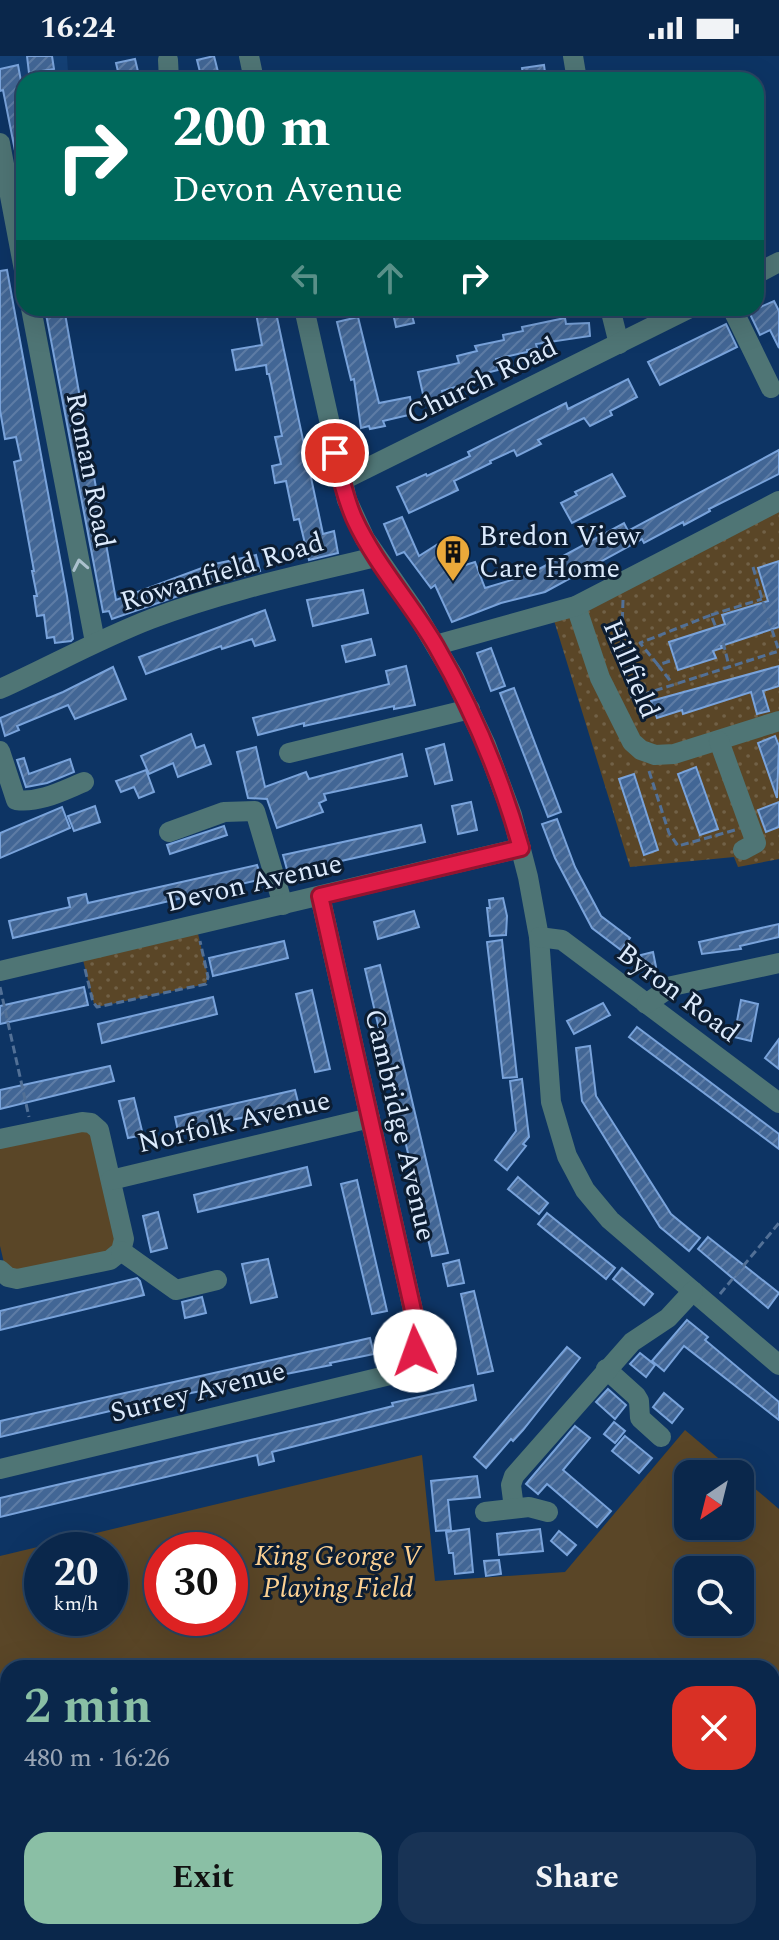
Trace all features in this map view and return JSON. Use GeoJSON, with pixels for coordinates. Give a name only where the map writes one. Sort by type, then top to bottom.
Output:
{"type":"FeatureCollection","features":[{"type":"Feature","properties":{"kind":"street"},"geometry":{"type":"LineString","coordinates":[[0,143],[16,228]]}},
{"type":"Feature","properties":{"kind":"street","name":"Roman Road"},"geometry":{"type":"LineString","coordinates":[[33,316],[95,642]]}},
{"type":"Feature","properties":{"kind":"street"},"geometry":{"type":"LineString","coordinates":[[306,316],[341,481],[355,520],[376,557],[436,645],[470,709],[501,782],[521,848],[539,937],[551,1102],[567,1156],[585,1190],[610,1220],[779,1365]]}},
{"type":"Feature","properties":{"kind":"street"},"geometry":{"type":"LineString","coordinates":[[612,316],[619,344]]}},
{"type":"Feature","properties":{"kind":"street","name":"Church Road"},"geometry":{"type":"LineString","coordinates":[[341,481],[674,316]]}},
{"type":"Feature","properties":{"kind":"street"},"geometry":{"type":"LineString","coordinates":[[736,316],[771,388]]}},
{"type":"Feature","properties":{"kind":"street"},"geometry":{"type":"LineString","coordinates":[[436,645],[576,606],[779,501]]}},
{"type":"Feature","properties":{"kind":"street","name":"Rowanfield Road"},"geometry":{"type":"LineString","coordinates":[[0,689],[154,617],[224,595],[376,557]]}},
{"type":"Feature","properties":{"kind":"street","name":"Hillfield"},"geometry":{"type":"LineString","coordinates":[[576,606],[600,678],[636,746],[648,753],[667,756],[779,721]]}},
{"type":"Feature","properties":{"kind":"street"},"geometry":{"type":"LineString","coordinates":[[289,753],[470,709]]}},
{"type":"Feature","properties":{"kind":"street"},"geometry":{"type":"LineString","coordinates":[[719,741],[756,843],[743,850]]}},
{"type":"Feature","properties":{"kind":"street"},"geometry":{"type":"LineString","coordinates":[[0,751],[8,803],[49,797],[84,782]]}},
{"type":"Feature","properties":{"kind":"street"},"geometry":{"type":"LineString","coordinates":[[169,832],[224,812],[255,811],[283,905]]}},
{"type":"Feature","properties":{"kind":"street","name":"Devon Avenue"},"geometry":{"type":"LineString","coordinates":[[0,971],[521,848]]}},
{"type":"Feature","properties":{"kind":"street","name":"Cambridge Avenue"},"geometry":{"type":"LineString","coordinates":[[320,896],[417,1328],[415,1351],[407,1364]]}},
{"type":"Feature","properties":{"kind":"street","name":"Byron Road"},"geometry":{"type":"LineString","coordinates":[[539,937],[562,940],[779,1103]]}},
{"type":"Feature","properties":{"kind":"street"},"geometry":{"type":"LineString","coordinates":[[646,1004],[672,986],[779,963]]}},
{"type":"Feature","properties":{"kind":"street","name":"Norfolk Avenue"},"geometry":{"type":"LineString","coordinates":[[111,1180],[370,1118]]}},
{"type":"Feature","properties":{"kind":"street","name":"Norfolk Avenue"},"geometry":{"type":"LineString","coordinates":[[0,1139],[82,1122],[91,1123],[99,1130],[124,1239],[121,1251]]}},
{"type":"Feature","properties":{"kind":"street"},"geometry":{"type":"LineString","coordinates":[[0,1270],[8,1277],[17,1279],[110,1260],[121,1251],[176,1290],[217,1280]]}},
{"type":"Feature","properties":{"kind":"street"},"geometry":{"type":"LineString","coordinates":[[514,1508],[511,1485],[514,1476],[632,1342],[668,1318],[693,1291]]}},
{"type":"Feature","properties":{"kind":"street","name":"Surrey Avenue"},"geometry":{"type":"LineString","coordinates":[[0,1469],[390,1375],[407,1364]]}},
{"type":"Feature","properties":{"kind":"street"},"geometry":{"type":"LineString","coordinates":[[606,1369],[636,1396],[640,1418],[661,1437]]}},
{"type":"Feature","properties":{"kind":"street"},"geometry":{"type":"LineString","coordinates":[[485,1512],[529,1507],[548,1512]]}},
{"type":"Feature","properties":{"kind":"path"},"geometry":{"type":"LineString","coordinates":[[753,567],[779,651]]}},
{"type":"Feature","properties":{"kind":"path"},"geometry":{"type":"LineString","coordinates":[[624,591],[621,660],[632,698]]}},
{"type":"Feature","properties":{"kind":"path"},"geometry":{"type":"LineString","coordinates":[[673,684],[640,643],[762,599]]}},
{"type":"Feature","properties":{"kind":"path"},"geometry":{"type":"LineString","coordinates":[[711,615],[717,630]]}},
{"type":"Feature","properties":{"kind":"path"},"geometry":{"type":"LineString","coordinates":[[723,642],[730,667]]}},
{"type":"Feature","properties":{"kind":"path"},"geometry":{"type":"LineString","coordinates":[[658,665],[670,661]]}},
{"type":"Feature","properties":{"kind":"path"},"geometry":{"type":"LineString","coordinates":[[81,952],[93,1002],[97,1007],[206,984],[208,977],[196,925]]}},
{"type":"Feature","properties":{"kind":"path"},"geometry":{"type":"LineString","coordinates":[[0,987],[33,1132]]}},
{"type":"Feature","properties":{"kind":"path"},"geometry":{"type":"LineString","coordinates":[[710,1305],[779,1223]]}},
{"type":"Feature","properties":{"kind":"shaded area"},"geometry":{"type":"Polygon","coordinates":[[[0,56],[67,56],[68,72],[16,72],[16,84],[0,88],[0,56]]]}},
{"type":"Feature","properties":{"kind":"green space"},"geometry":{"type":"Polygon","coordinates":[[[779,501],[779,859],[738,867],[734,857],[630,867],[552,614],[779,501]]]}},
{"type":"Feature","properties":{"kind":"green space"},"geometry":{"type":"Polygon","coordinates":[[[196,925],[208,977],[206,984],[97,1007],[94,1004],[81,952],[196,925]]]}},
{"type":"Feature","properties":{"kind":"green space"},"geometry":{"type":"Polygon","coordinates":[[[80,1127],[92,1133],[120,1239],[113,1251],[20,1273],[4,1263],[0,1246],[0,1145],[80,1127]]]}},
{"type":"Feature","properties":{"kind":"green space","name":"King George V Playing Field"},"geometry":{"type":"Polygon","coordinates":[[[685,1430],[720,1460],[674,1460],[674,1540],[754,1540],[754,1488],[779,1509],[779,1660],[0,1660],[0,1556],[24,1550],[24,1636],[128,1636],[128,1532],[100,1532],[422,1455],[435,1581],[565,1572],[685,1430]]]}},
{"type":"Feature","properties":{"kind":"building"},"geometry":{"type":"Polygon","coordinates":[[[27,56],[52,56],[54,69],[29,72],[27,56]]]}},
{"type":"Feature","properties":{"kind":"building"},"geometry":{"type":"Polygon","coordinates":[[[214,56],[218,72],[200,72],[197,60],[214,56]]]}},
{"type":"Feature","properties":{"kind":"building"},"geometry":{"type":"Polygon","coordinates":[[[135,59],[138,72],[118,72],[116,63],[135,59]]]}},
{"type":"Feature","properties":{"kind":"building"},"geometry":{"type":"Polygon","coordinates":[[[18,65],[19,72],[16,72],[16,156],[3,90],[0,91],[0,69],[18,65]]]}},
{"type":"Feature","properties":{"kind":"building"},"geometry":{"type":"Polygon","coordinates":[[[544,65],[545,72],[523,72],[522,68],[544,65]]]}},
{"type":"Feature","properties":{"kind":"building"},"geometry":{"type":"Polygon","coordinates":[[[7,270],[67,596],[71,641],[55,643],[54,637],[47,638],[44,615],[37,616],[34,571],[14,462],[21,460],[16,437],[5,439],[0,410],[0,271],[7,270]]]}},
{"type":"Feature","properties":{"kind":"building"},"geometry":{"type":"Polygon","coordinates":[[[774,301],[779,311],[779,348],[770,330],[760,335],[751,316],[764,316],[764,305],[774,301]]]}},
{"type":"Feature","properties":{"kind":"building"},"geometry":{"type":"Polygon","coordinates":[[[46,316],[65,316],[116,600],[210,565],[256,555],[260,571],[112,619],[109,611],[103,612],[46,316]]]}},
{"type":"Feature","properties":{"kind":"building"},"geometry":{"type":"Polygon","coordinates":[[[257,316],[277,316],[323,534],[334,531],[338,553],[309,560],[299,519],[294,520],[286,481],[275,483],[272,466],[281,464],[275,437],[282,436],[269,374],[266,365],[236,370],[232,350],[262,345],[257,316]]]}},
{"type":"Feature","properties":{"kind":"building"},"geometry":{"type":"Polygon","coordinates":[[[394,316],[412,316],[414,323],[396,327],[394,316]]]}},
{"type":"Feature","properties":{"kind":"building"},"geometry":{"type":"Polygon","coordinates":[[[358,317],[379,403],[410,397],[413,414],[383,421],[385,426],[370,429],[369,426],[361,428],[354,379],[351,380],[337,322],[358,317]]]}},
{"type":"Feature","properties":{"kind":"building"},"geometry":{"type":"Polygon","coordinates":[[[565,318],[566,324],[589,323],[590,336],[536,344],[537,348],[527,352],[496,359],[498,370],[482,374],[483,379],[442,391],[444,399],[425,403],[418,372],[459,363],[457,356],[477,351],[475,346],[504,340],[503,335],[523,331],[522,327],[565,318]]]}},
{"type":"Feature","properties":{"kind":"building"},"geometry":{"type":"Polygon","coordinates":[[[726,324],[737,347],[660,385],[648,362],[726,324]]]}},
{"type":"Feature","properties":{"kind":"building"},"geometry":{"type":"Polygon","coordinates":[[[628,379],[637,397],[610,411],[612,415],[590,426],[584,418],[538,440],[541,444],[517,456],[514,450],[490,461],[454,481],[458,490],[409,513],[397,487],[470,456],[468,452],[566,403],[568,409],[628,379]]]}},
{"type":"Feature","properties":{"kind":"building"},"geometry":{"type":"Polygon","coordinates":[[[779,450],[779,474],[684,525],[683,522],[644,543],[642,539],[545,592],[501,603],[452,622],[435,585],[431,588],[404,552],[397,555],[384,524],[402,517],[419,556],[438,544],[441,547],[446,544],[462,566],[475,562],[485,588],[528,575],[624,523],[628,531],[779,450]]]}},
{"type":"Feature","properties":{"kind":"building"},"geometry":{"type":"Polygon","coordinates":[[[612,474],[625,496],[572,523],[561,503],[577,495],[575,492],[612,474]]]}},
{"type":"Feature","properties":{"kind":"building"},"geometry":{"type":"Polygon","coordinates":[[[779,561],[779,627],[721,646],[713,651],[716,658],[678,670],[669,642],[725,624],[722,615],[768,601],[758,568],[779,561]]]}},
{"type":"Feature","properties":{"kind":"building"},"geometry":{"type":"Polygon","coordinates":[[[363,590],[368,613],[313,626],[307,600],[363,590]]]}},
{"type":"Feature","properties":{"kind":"building"},"geometry":{"type":"Polygon","coordinates":[[[265,610],[275,640],[255,646],[252,639],[222,649],[221,646],[146,674],[139,657],[265,610]]]}},
{"type":"Feature","properties":{"kind":"building"},"geometry":{"type":"Polygon","coordinates":[[[371,639],[375,655],[346,662],[342,646],[371,639]]]}},
{"type":"Feature","properties":{"kind":"building"},"geometry":{"type":"Polygon","coordinates":[[[491,648],[505,686],[491,691],[477,653],[491,648]]]}},
{"type":"Feature","properties":{"kind":"building"},"geometry":{"type":"Polygon","coordinates":[[[406,666],[415,705],[394,709],[394,706],[304,726],[304,723],[258,735],[253,718],[389,684],[386,671],[406,666]]]}},
{"type":"Feature","properties":{"kind":"building"},"geometry":{"type":"Polygon","coordinates":[[[779,666],[779,686],[763,691],[769,711],[757,714],[751,692],[683,714],[682,710],[657,718],[651,701],[779,666]]]}},
{"type":"Feature","properties":{"kind":"building"},"geometry":{"type":"Polygon","coordinates":[[[113,667],[126,699],[75,719],[68,705],[17,726],[19,730],[5,736],[0,718],[113,667]]]}},
{"type":"Feature","properties":{"kind":"building"},"geometry":{"type":"Polygon","coordinates":[[[514,688],[561,812],[548,817],[500,693],[514,688]]]}},
{"type":"Feature","properties":{"kind":"building"},"geometry":{"type":"Polygon","coordinates":[[[191,734],[196,748],[204,745],[211,764],[178,777],[173,763],[149,774],[141,756],[191,734]]]}},
{"type":"Feature","properties":{"kind":"building"},"geometry":{"type":"Polygon","coordinates":[[[775,736],[779,746],[777,798],[758,743],[775,736]]]}},
{"type":"Feature","properties":{"kind":"building"},"geometry":{"type":"Polygon","coordinates":[[[444,744],[452,780],[435,784],[426,749],[444,744]]]}},
{"type":"Feature","properties":{"kind":"building"},"geometry":{"type":"Polygon","coordinates":[[[256,747],[265,787],[306,772],[309,779],[402,754],[407,776],[324,794],[326,800],[319,803],[323,812],[277,828],[267,799],[248,798],[237,752],[256,747]]]}},
{"type":"Feature","properties":{"kind":"building"},"geometry":{"type":"Polygon","coordinates":[[[24,758],[29,774],[70,759],[74,772],[47,783],[26,787],[17,760],[24,758]]]}},
{"type":"Feature","properties":{"kind":"building"},"geometry":{"type":"Polygon","coordinates":[[[696,767],[718,829],[700,835],[678,774],[696,767]]]}},
{"type":"Feature","properties":{"kind":"building"},"geometry":{"type":"Polygon","coordinates":[[[146,770],[154,792],[139,798],[134,787],[121,792],[116,781],[146,770]]]}},
{"type":"Feature","properties":{"kind":"building"},"geometry":{"type":"Polygon","coordinates":[[[634,774],[658,850],[644,855],[619,779],[634,774]]]}},
{"type":"Feature","properties":{"kind":"building"},"geometry":{"type":"Polygon","coordinates":[[[471,802],[477,830],[458,834],[452,806],[471,802]]]}},
{"type":"Feature","properties":{"kind":"building"},"geometry":{"type":"Polygon","coordinates":[[[779,802],[779,827],[766,832],[758,810],[779,802]]]}},
{"type":"Feature","properties":{"kind":"building"},"geometry":{"type":"Polygon","coordinates":[[[95,806],[100,822],[74,831],[68,816],[95,806]]]}},
{"type":"Feature","properties":{"kind":"building"},"geometry":{"type":"Polygon","coordinates":[[[62,807],[70,828],[0,858],[0,833],[62,807]]]}},
{"type":"Feature","properties":{"kind":"building"},"geometry":{"type":"Polygon","coordinates":[[[557,819],[575,867],[601,916],[630,938],[621,950],[592,928],[555,858],[542,824],[557,819]]]}},
{"type":"Feature","properties":{"kind":"building"},"geometry":{"type":"Polygon","coordinates":[[[421,825],[425,842],[288,873],[283,855],[421,825]]]}},
{"type":"Feature","properties":{"kind":"building"},"geometry":{"type":"Polygon","coordinates":[[[224,826],[227,835],[170,854],[167,845],[224,826]]]}},
{"type":"Feature","properties":{"kind":"building"},"geometry":{"type":"Polygon","coordinates":[[[257,865],[262,879],[13,938],[9,921],[70,907],[68,898],[86,894],[88,903],[257,865]]]}},
{"type":"Feature","properties":{"kind":"building"},"geometry":{"type":"Polygon","coordinates":[[[503,898],[507,916],[506,935],[490,936],[489,900],[503,898]]]}},
{"type":"Feature","properties":{"kind":"building"},"geometry":{"type":"Polygon","coordinates":[[[414,911],[419,927],[378,939],[374,922],[414,911]]]}},
{"type":"Feature","properties":{"kind":"building"},"geometry":{"type":"Polygon","coordinates":[[[779,924],[779,937],[740,946],[741,949],[702,954],[699,942],[779,924]]]}},
{"type":"Feature","properties":{"kind":"building"},"geometry":{"type":"Polygon","coordinates":[[[502,940],[517,1077],[503,1078],[487,942],[502,940]]]}},
{"type":"Feature","properties":{"kind":"building"},"geometry":{"type":"Polygon","coordinates":[[[284,941],[288,958],[213,976],[209,958],[284,941]]]}},
{"type":"Feature","properties":{"kind":"building"},"geometry":{"type":"Polygon","coordinates":[[[653,952],[656,967],[644,969],[641,955],[653,952]]]}},
{"type":"Feature","properties":{"kind":"building"},"geometry":{"type":"Polygon","coordinates":[[[380,965],[448,1253],[432,1256],[365,969],[380,965]]]}},
{"type":"Feature","properties":{"kind":"building"},"geometry":{"type":"Polygon","coordinates":[[[84,987],[88,1005],[0,1024],[0,1006],[84,987]]]}},
{"type":"Feature","properties":{"kind":"building"},"geometry":{"type":"Polygon","coordinates":[[[312,990],[330,1069],[315,1072],[296,994],[312,990]]]}},
{"type":"Feature","properties":{"kind":"building"},"geometry":{"type":"Polygon","coordinates":[[[213,997],[217,1014],[102,1043],[98,1024],[213,997]]]}},
{"type":"Feature","properties":{"kind":"building"},"geometry":{"type":"Polygon","coordinates":[[[741,1000],[758,1004],[751,1041],[734,1037],[741,1000]]]}},
{"type":"Feature","properties":{"kind":"building"},"geometry":{"type":"Polygon","coordinates":[[[603,1003],[610,1015],[574,1034],[567,1021],[603,1003]]]}},
{"type":"Feature","properties":{"kind":"building"},"geometry":{"type":"Polygon","coordinates":[[[637,1027],[779,1134],[779,1149],[629,1037],[637,1027]]]}},
{"type":"Feature","properties":{"kind":"building"},"geometry":{"type":"Polygon","coordinates":[[[779,1039],[779,1069],[765,1058],[779,1039]]]}},
{"type":"Feature","properties":{"kind":"building"},"geometry":{"type":"Polygon","coordinates":[[[590,1046],[596,1096],[671,1214],[700,1238],[689,1251],[660,1227],[582,1101],[576,1048],[590,1046]]]}},
{"type":"Feature","properties":{"kind":"building"},"geometry":{"type":"Polygon","coordinates":[[[110,1066],[114,1081],[0,1109],[0,1090],[110,1066]]]}},
{"type":"Feature","properties":{"kind":"building"},"geometry":{"type":"Polygon","coordinates":[[[522,1079],[529,1137],[523,1144],[526,1146],[507,1170],[495,1160],[516,1131],[510,1081],[522,1079]]]}},
{"type":"Feature","properties":{"kind":"building"},"geometry":{"type":"Polygon","coordinates":[[[295,1090],[299,1106],[178,1131],[175,1117],[295,1090]]]}},
{"type":"Feature","properties":{"kind":"building"},"geometry":{"type":"Polygon","coordinates":[[[134,1098],[143,1135],[128,1138],[119,1101],[134,1098]]]}},
{"type":"Feature","properties":{"kind":"building"},"geometry":{"type":"Polygon","coordinates":[[[307,1167],[311,1185],[198,1212],[194,1195],[307,1167]]]}},
{"type":"Feature","properties":{"kind":"building"},"geometry":{"type":"Polygon","coordinates":[[[518,1177],[548,1203],[539,1214],[508,1189],[518,1177]]]}},
{"type":"Feature","properties":{"kind":"building"},"geometry":{"type":"Polygon","coordinates":[[[357,1180],[387,1311],[372,1314],[341,1184],[357,1180]]]}},
{"type":"Feature","properties":{"kind":"building"},"geometry":{"type":"Polygon","coordinates":[[[158,1212],[167,1248],[151,1252],[143,1216],[158,1212]]]}},
{"type":"Feature","properties":{"kind":"building"},"geometry":{"type":"Polygon","coordinates":[[[547,1213],[615,1268],[606,1279],[538,1224],[547,1213]]]}},
{"type":"Feature","properties":{"kind":"building"},"geometry":{"type":"Polygon","coordinates":[[[708,1237],[779,1293],[768,1308],[698,1249],[708,1237]]]}},
{"type":"Feature","properties":{"kind":"building"},"geometry":{"type":"Polygon","coordinates":[[[268,1259],[277,1297],[251,1303],[242,1264],[268,1259]]]}},
{"type":"Feature","properties":{"kind":"building"},"geometry":{"type":"Polygon","coordinates":[[[459,1260],[464,1283],[448,1286],[443,1264],[459,1260]]]}},
{"type":"Feature","properties":{"kind":"building"},"geometry":{"type":"Polygon","coordinates":[[[622,1268],[653,1294],[644,1305],[613,1279],[622,1268]]]}},
{"type":"Feature","properties":{"kind":"building"},"geometry":{"type":"Polygon","coordinates":[[[137,1278],[144,1295],[0,1330],[0,1311],[137,1278]]]}},
{"type":"Feature","properties":{"kind":"building"},"geometry":{"type":"Polygon","coordinates":[[[474,1291],[493,1371],[478,1374],[461,1294],[474,1291]]]}},
{"type":"Feature","properties":{"kind":"building"},"geometry":{"type":"Polygon","coordinates":[[[202,1297],[206,1313],[185,1318],[182,1302],[202,1297]]]}},
{"type":"Feature","properties":{"kind":"building"},"geometry":{"type":"Polygon","coordinates":[[[687,1320],[708,1337],[705,1340],[779,1402],[779,1420],[684,1346],[664,1371],[652,1361],[687,1320]]]}},
{"type":"Feature","properties":{"kind":"building"},"geometry":{"type":"Polygon","coordinates":[[[370,1338],[374,1354],[0,1437],[0,1421],[370,1338]]]}},
{"type":"Feature","properties":{"kind":"building"},"geometry":{"type":"Polygon","coordinates":[[[567,1347],[580,1358],[523,1430],[486,1468],[474,1457],[567,1347]]]}},
{"type":"Feature","properties":{"kind":"building"},"geometry":{"type":"Polygon","coordinates":[[[640,1353],[655,1365],[646,1377],[630,1364],[640,1353]]]}},
{"type":"Feature","properties":{"kind":"building"},"geometry":{"type":"Polygon","coordinates":[[[473,1385],[476,1400],[272,1452],[274,1461],[259,1465],[257,1455],[0,1517],[0,1498],[329,1422],[393,1406],[392,1403],[473,1385]]]}},
{"type":"Feature","properties":{"kind":"building"},"geometry":{"type":"Polygon","coordinates":[[[608,1389],[626,1405],[615,1419],[596,1402],[608,1389]]]}},
{"type":"Feature","properties":{"kind":"building"},"geometry":{"type":"Polygon","coordinates":[[[664,1393],[683,1409],[672,1423],[653,1407],[664,1393]]]}},
{"type":"Feature","properties":{"kind":"building"},"geometry":{"type":"Polygon","coordinates":[[[614,1422],[625,1431],[615,1443],[604,1434],[614,1422]]]}},
{"type":"Feature","properties":{"kind":"building"},"geometry":{"type":"Polygon","coordinates":[[[575,1426],[590,1438],[563,1470],[611,1511],[597,1527],[547,1484],[538,1494],[526,1484],[575,1426]]]}},
{"type":"Feature","properties":{"kind":"building"},"geometry":{"type":"Polygon","coordinates":[[[625,1436],[652,1458],[639,1473],[612,1451],[625,1436]]]}},
{"type":"Feature","properties":{"kind":"building"},"geometry":{"type":"Polygon","coordinates":[[[477,1476],[480,1497],[448,1500],[451,1530],[436,1531],[431,1481],[477,1476]]]}},
{"type":"Feature","properties":{"kind":"building"},"geometry":{"type":"Polygon","coordinates":[[[469,1529],[473,1572],[455,1574],[453,1553],[449,1553],[446,1532],[469,1529]]]}},
{"type":"Feature","properties":{"kind":"building"},"geometry":{"type":"Polygon","coordinates":[[[540,1529],[543,1551],[499,1555],[497,1534],[540,1529]]]}},
{"type":"Feature","properties":{"kind":"building"},"geometry":{"type":"Polygon","coordinates":[[[559,1531],[576,1545],[567,1555],[551,1541],[559,1531]]]}},
{"type":"Feature","properties":{"kind":"building"},"geometry":{"type":"Polygon","coordinates":[[[499,1560],[501,1574],[486,1576],[484,1561],[499,1560]]]}},
{"type":"Feature","properties":{"kind":"place","name":"Bredon View Care Home"},"geometry":{"type":"Point","coordinates":[453,583]}},
{"type":"Feature","properties":{"kind":"route"},"geometry":{"type":"LineString","coordinates":[[335,453],[347,500],[365,539],[416,613],[470,709],[501,782],[521,848],[320,896],[417,1328],[415,1351]]}}]}
